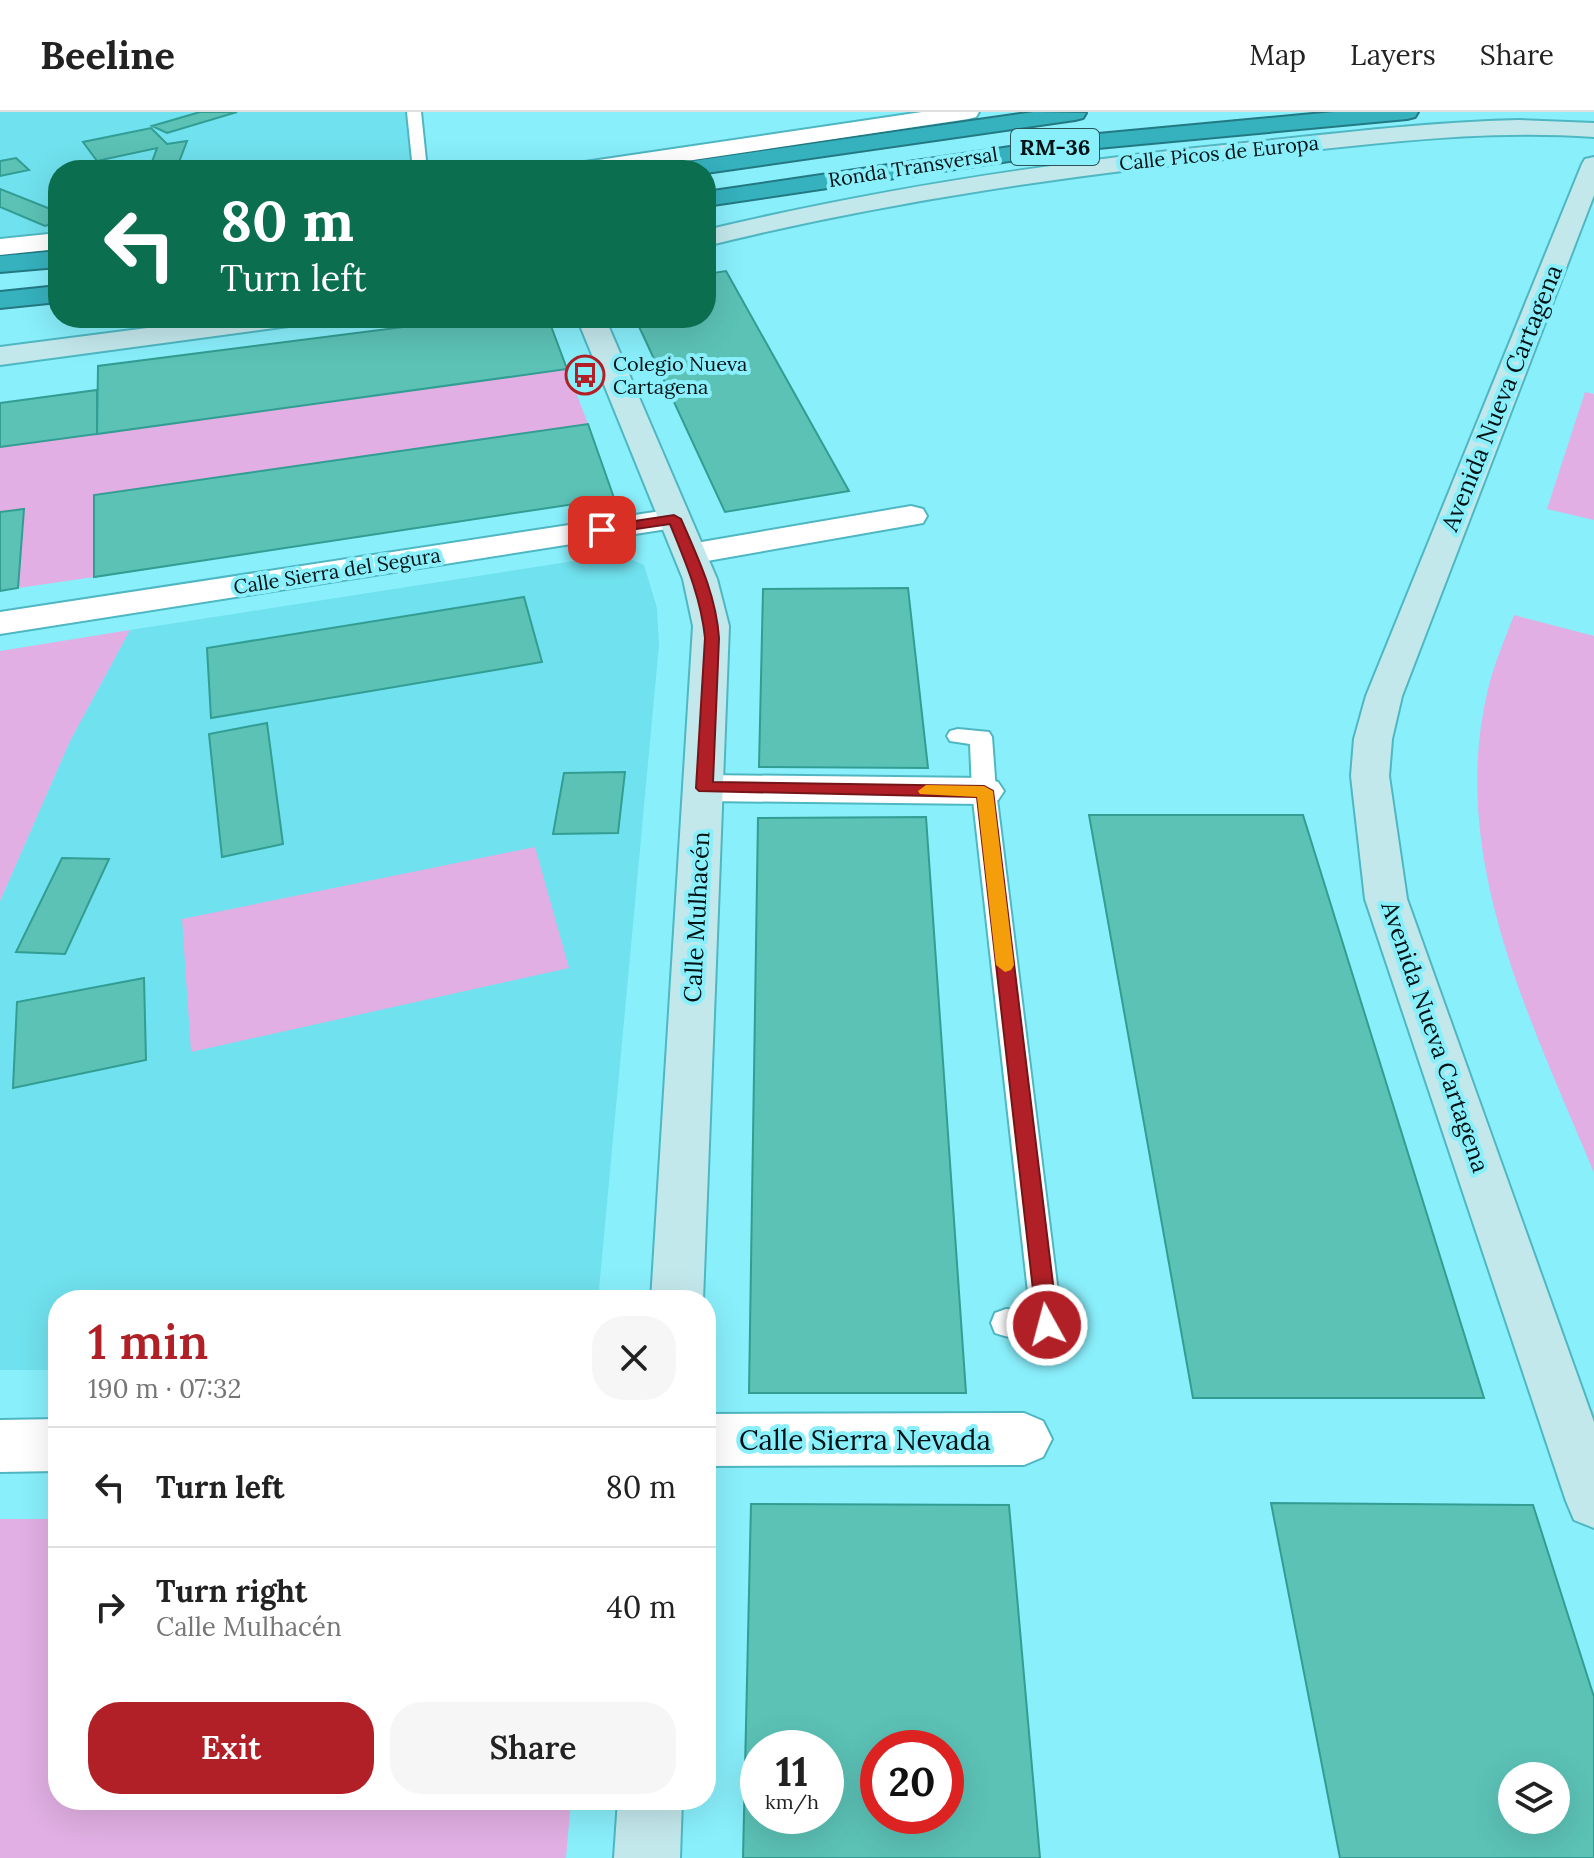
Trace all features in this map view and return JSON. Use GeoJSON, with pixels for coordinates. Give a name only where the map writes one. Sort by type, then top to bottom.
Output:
{"type":"FeatureCollection","features":[{"type":"Feature","properties":{"kind":"highway","name":"Ronda Transversal"},"geometry":{"type":"LineString","coordinates":[[716,164],[943,130],[1090,112]]}},
{"type":"Feature","properties":{"kind":"highway","name":"Ronda Transversal"},"geometry":{"type":"LineString","coordinates":[[716,198],[1098,141],[1407,112]]}},
{"type":"Feature","properties":{"kind":"highway"},"geometry":{"type":"LineString","coordinates":[[0,264],[48,260]]}},
{"type":"Feature","properties":{"kind":"highway"},"geometry":{"type":"LineString","coordinates":[[0,300],[48,295]]}},
{"type":"Feature","properties":{"kind":"street"},"geometry":{"type":"LineString","coordinates":[[645,160],[968,112]]}},
{"type":"Feature","properties":{"kind":"street","name":"Calle Picos de Europa"},"geometry":{"type":"LineString","coordinates":[[716,236],[888,198],[1168,158],[1471,129],[1527,126],[1594,130]]}},
{"type":"Feature","properties":{"kind":"street","name":"Avenida Nueva Cartagena"},"geometry":{"type":"LineString","coordinates":[[1594,164],[1586,202],[1384,696],[1373,739],[1370,776],[1386,899],[1594,1501]]}},
{"type":"Feature","properties":{"kind":"street"},"geometry":{"type":"LineString","coordinates":[[0,247],[48,242]]}},
{"type":"Feature","properties":{"kind":"street"},"geometry":{"type":"LineString","coordinates":[[0,356],[213,328]]}},
{"type":"Feature","properties":{"kind":"street","name":"Calle Mulhacén"},"geometry":{"type":"LineString","coordinates":[[595,328],[682,536],[707,602],[711,626],[678,1290]]}},
{"type":"Feature","properties":{"kind":"street","name":"Calle Sierra del Segura"},"geometry":{"type":"LineString","coordinates":[[0,623],[682,536],[911,516]]}},
{"type":"Feature","properties":{"kind":"street"},"geometry":{"type":"LineString","coordinates":[[704,788],[984,791]]}},
{"type":"Feature","properties":{"kind":"street","name":"Calle Sierra Nevada"},"geometry":{"type":"LineString","coordinates":[[716,1440],[1024,1439]]}},
{"type":"Feature","properties":{"kind":"street"},"geometry":{"type":"LineString","coordinates":[[0,1446],[48,1445]]}},
{"type":"Feature","properties":{"kind":"street"},"geometry":{"type":"LineString","coordinates":[[647,1858],[649,1810]]}},
{"type":"Feature","properties":{"kind":"lane"},"geometry":{"type":"LineString","coordinates":[[414,112],[419,160]]}},
{"type":"Feature","properties":{"kind":"lane"},"geometry":{"type":"LineString","coordinates":[[958,736],[981,737],[984,791],[1047,1325],[1006,1323]]}},
{"type":"Feature","properties":{"kind":"shaded area"},"geometry":{"type":"Polygon","coordinates":[[[0,112],[414,112],[419,160],[48,160],[48,232],[0,237],[0,112]]]}},
{"type":"Feature","properties":{"kind":"shaded area"},"geometry":{"type":"Polygon","coordinates":[[[567,369],[588,424],[95,495],[94,577],[18,588],[24,510],[0,512],[0,447],[567,369]]]}},
{"type":"Feature","properties":{"kind":"shaded area"},"geometry":{"type":"Polygon","coordinates":[[[1585,392],[1594,394],[1594,520],[1547,509],[1585,392]]]}},
{"type":"Feature","properties":{"kind":"shaded area"},"geometry":{"type":"Polygon","coordinates":[[[619,554],[644,565],[657,608],[659,645],[599,1290],[48,1290],[48,1370],[0,1370],[0,901],[70,741],[130,630],[619,554]]]}},
{"type":"Feature","properties":{"kind":"shaded area"},"geometry":{"type":"Polygon","coordinates":[[[1514,615],[1594,636],[1594,1173],[1522,998],[1502,938],[1487,877],[1479,815],[1478,752],[1488,689],[1514,615]]]}},
{"type":"Feature","properties":{"kind":"shaded area"},"geometry":{"type":"Polygon","coordinates":[[[130,630],[70,741],[0,901],[0,651],[130,630]]]}},
{"type":"Feature","properties":{"kind":"shaded area"},"geometry":{"type":"Polygon","coordinates":[[[535,847],[569,968],[191,1052],[182,919],[535,847]]]}},
{"type":"Feature","properties":{"kind":"shaded area"},"geometry":{"type":"Polygon","coordinates":[[[0,1519],[48,1519],[48,1810],[570,1810],[566,1858],[0,1858],[0,1519]]]}},
{"type":"Feature","properties":{"kind":"building"},"geometry":{"type":"Polygon","coordinates":[[[200,112],[237,112],[167,133],[152,126],[200,112]]]}},
{"type":"Feature","properties":{"kind":"building"},"geometry":{"type":"Polygon","coordinates":[[[151,128],[167,144],[187,141],[180,160],[153,160],[157,148],[96,160],[83,142],[151,128]]]}},
{"type":"Feature","properties":{"kind":"building"},"geometry":{"type":"Polygon","coordinates":[[[16,158],[29,170],[0,176],[0,161],[16,158]]]}},
{"type":"Feature","properties":{"kind":"building"},"geometry":{"type":"Polygon","coordinates":[[[0,189],[48,208],[48,225],[45,226],[0,207],[0,189]]]}},
{"type":"Feature","properties":{"kind":"building"},"geometry":{"type":"Polygon","coordinates":[[[726,271],[849,491],[725,512],[640,328],[716,328],[716,272],[726,271]]]}},
{"type":"Feature","properties":{"kind":"building"},"geometry":{"type":"Polygon","coordinates":[[[396,328],[552,328],[567,369],[97,434],[98,366],[396,328]]]}},
{"type":"Feature","properties":{"kind":"building"},"geometry":{"type":"Polygon","coordinates":[[[97,390],[97,434],[0,447],[0,403],[97,390]]]}},
{"type":"Feature","properties":{"kind":"building"},"geometry":{"type":"Polygon","coordinates":[[[588,424],[614,498],[94,577],[94,495],[588,424]]]}},
{"type":"Feature","properties":{"kind":"building"},"geometry":{"type":"Polygon","coordinates":[[[24,509],[18,588],[0,591],[0,512],[24,509]]]}},
{"type":"Feature","properties":{"kind":"building"},"geometry":{"type":"Polygon","coordinates":[[[908,588],[928,768],[759,767],[763,589],[908,588]]]}},
{"type":"Feature","properties":{"kind":"building"},"geometry":{"type":"Polygon","coordinates":[[[524,597],[542,662],[211,718],[207,648],[524,597]]]}},
{"type":"Feature","properties":{"kind":"building"},"geometry":{"type":"Polygon","coordinates":[[[267,723],[283,844],[222,857],[209,734],[267,723]]]}},
{"type":"Feature","properties":{"kind":"building"},"geometry":{"type":"Polygon","coordinates":[[[625,772],[618,833],[553,834],[564,773],[625,772]]]}},
{"type":"Feature","properties":{"kind":"building"},"geometry":{"type":"Polygon","coordinates":[[[1089,815],[1303,815],[1484,1398],[1193,1398],[1089,815]]]}},
{"type":"Feature","properties":{"kind":"building"},"geometry":{"type":"Polygon","coordinates":[[[926,817],[966,1393],[749,1393],[758,818],[926,817]]]}},
{"type":"Feature","properties":{"kind":"building"},"geometry":{"type":"Polygon","coordinates":[[[62,858],[109,859],[65,954],[16,952],[62,858]]]}},
{"type":"Feature","properties":{"kind":"building"},"geometry":{"type":"Polygon","coordinates":[[[144,978],[146,1060],[13,1088],[17,1002],[144,978]]]}},
{"type":"Feature","properties":{"kind":"building"},"geometry":{"type":"Polygon","coordinates":[[[1271,1503],[1533,1505],[1594,1697],[1594,1858],[1340,1858],[1271,1503]]]}},
{"type":"Feature","properties":{"kind":"building"},"geometry":{"type":"Polygon","coordinates":[[[751,1504],[1009,1505],[1040,1858],[743,1858],[744,1834],[844,1834],[844,1730],[746,1730],[751,1504]]]}},
{"type":"Feature","properties":{"kind":"slow traffic"},"geometry":{"type":"LineString","coordinates":[[926,791],[984,791],[1005,965]]}},
{"type":"Feature","properties":{"kind":"place","name":"Colegio Nueva Cartagena"},"geometry":{"type":"Point","coordinates":[585,375]}},
{"type":"Feature","properties":{"kind":"route"},"geometry":{"type":"LineString","coordinates":[[602,530],[674,519],[700,579],[710,614],[712,638],[704,788],[984,791],[1047,1325]]}}]}
